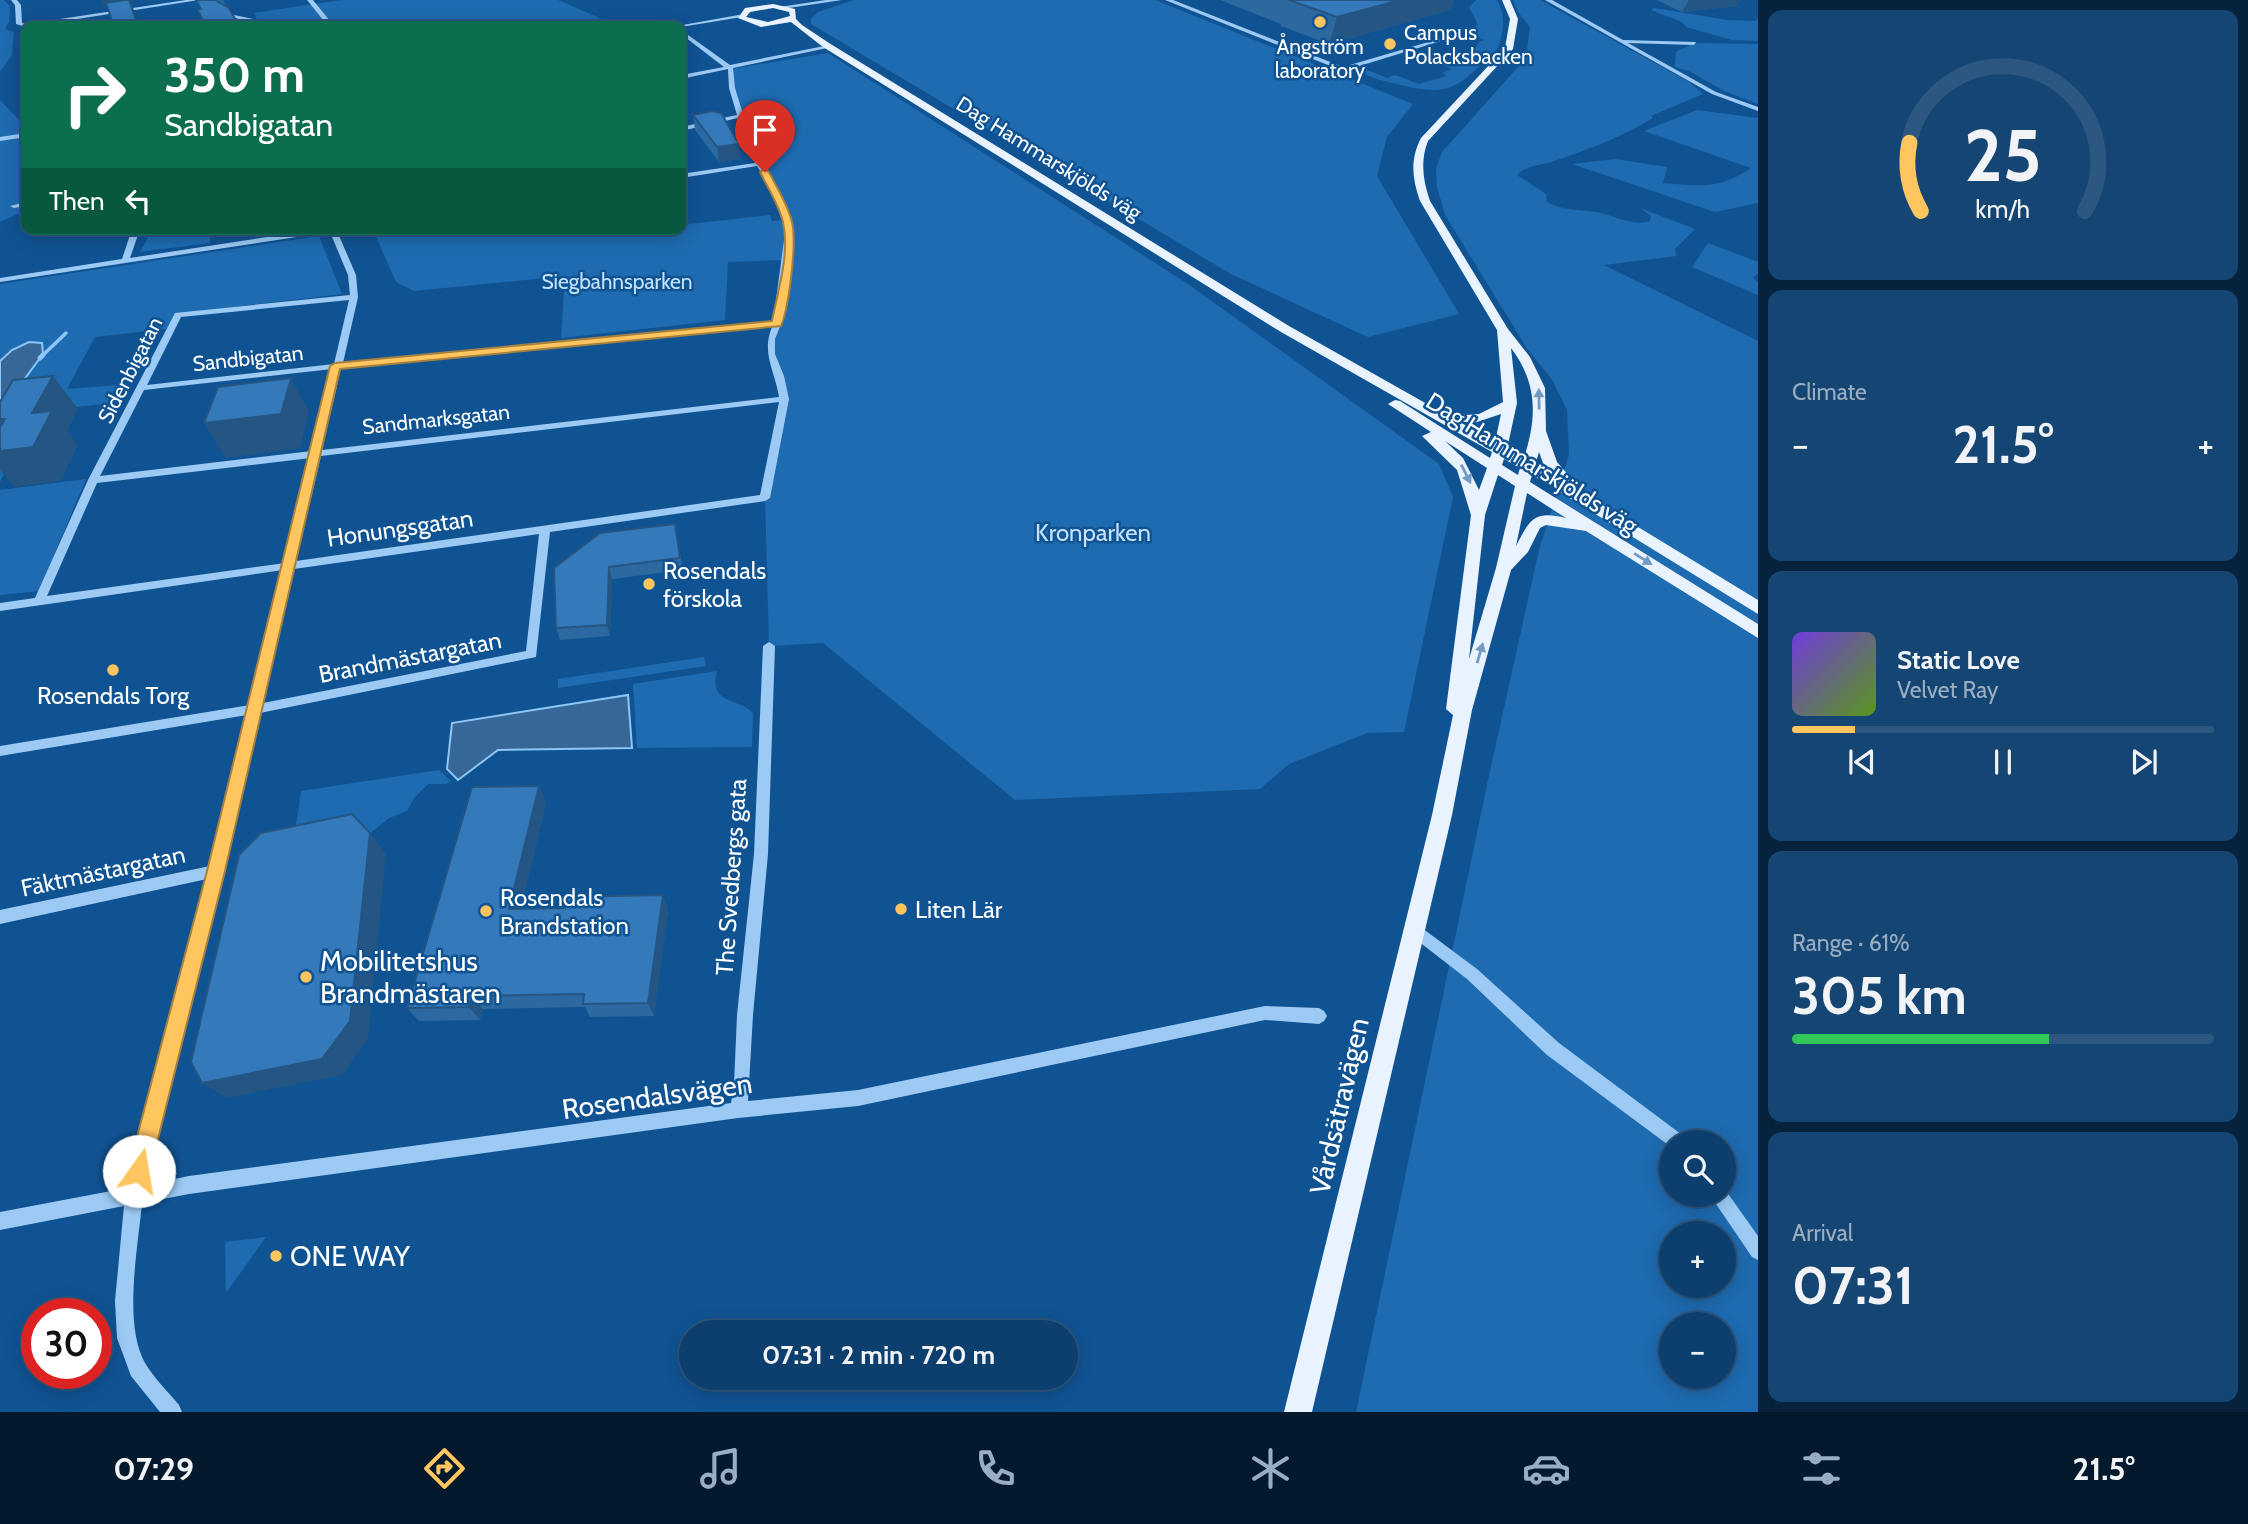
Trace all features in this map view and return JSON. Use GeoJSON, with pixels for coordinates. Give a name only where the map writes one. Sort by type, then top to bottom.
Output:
{"type":"FeatureCollection","features":[{"type":"Feature","properties":{"kind":"main road"},"geometry":{"type":"LineString","coordinates":[[754,0],[777,7]]}},
{"type":"Feature","properties":{"kind":"main road"},"geometry":{"type":"LineString","coordinates":[[1506,0],[1514,19],[1509,49],[1430,132],[1417,156],[1420,187],[1433,216],[1503,330],[1524,358],[1539,388],[1539,431],[1550,463],[1593,506]]}},
{"type":"Feature","properties":{"kind":"main road"},"geometry":{"type":"LineString","coordinates":[[777,7],[742,10],[749,22],[784,30]]}},
{"type":"Feature","properties":{"kind":"main road","name":"Dag Hammarskjölds väg"},"geometry":{"type":"LineString","coordinates":[[777,7],[792,11],[799,27],[828,46],[1285,329],[1500,450],[1758,608]]}},
{"type":"Feature","properties":{"kind":"main road"},"geometry":{"type":"LineString","coordinates":[[761,24],[781,23],[793,18]]}},
{"type":"Feature","properties":{"kind":"main road","name":"Dag Hammarskjölds väg"},"geometry":{"type":"LineString","coordinates":[[795,34],[828,46]]}},
{"type":"Feature","properties":{"kind":"main road","name":"Dag Hammarskjölds väg"},"geometry":{"type":"LineString","coordinates":[[1285,329],[1381,396],[1758,632]]}},
{"type":"Feature","properties":{"kind":"main road","name":"Vårdsätravägen"},"geometry":{"type":"LineString","coordinates":[[1442,815],[1478,515],[1500,450],[1510,403],[1503,330]]}},
{"type":"Feature","properties":{"kind":"main road"},"geometry":{"type":"LineString","coordinates":[[1395,391],[1469,420],[1488,418],[1510,403]]}},
{"type":"Feature","properties":{"kind":"main road"},"geometry":{"type":"LineString","coordinates":[[1381,396],[1460,462],[1469,476],[1478,515]]}},
{"type":"Feature","properties":{"kind":"main road","name":"Vårdsätravägen"},"geometry":{"type":"LineString","coordinates":[[1298,1412],[1442,815],[1464,710],[1504,568],[1527,466],[1539,431]]}},
{"type":"Feature","properties":{"kind":"main road"},"geometry":{"type":"LineString","coordinates":[[1504,568],[1523,548],[1534,525],[1544,520],[1574,524],[1609,538]]}},
{"type":"Feature","properties":{"kind":"street"},"geometry":{"type":"LineString","coordinates":[[14,0],[19,5],[21,24]]}},
{"type":"Feature","properties":{"kind":"street"},"geometry":{"type":"LineString","coordinates":[[310,0],[327,21]]}},
{"type":"Feature","properties":{"kind":"street"},"geometry":{"type":"LineString","coordinates":[[777,7],[838,0]]}},
{"type":"Feature","properties":{"kind":"street"},"geometry":{"type":"LineString","coordinates":[[793,18],[838,0]]}},
{"type":"Feature","properties":{"kind":"street"},"geometry":{"type":"LineString","coordinates":[[1168,0],[1343,69],[1461,34]]}},
{"type":"Feature","properties":{"kind":"street"},"geometry":{"type":"LineString","coordinates":[[1548,0],[1714,93],[1758,109]]}},
{"type":"Feature","properties":{"kind":"street"},"geometry":{"type":"LineString","coordinates":[[60,21],[156,6],[196,3]]}},
{"type":"Feature","properties":{"kind":"street"},"geometry":{"type":"LineString","coordinates":[[209,7],[221,9],[232,16],[258,21]]}},
{"type":"Feature","properties":{"kind":"street"},"geometry":{"type":"LineString","coordinates":[[686,25],[742,10]]}},
{"type":"Feature","properties":{"kind":"street"},"geometry":{"type":"LineString","coordinates":[[94,16],[96,21]]}},
{"type":"Feature","properties":{"kind":"street"},"geometry":{"type":"LineString","coordinates":[[692,24],[749,22]]}},
{"type":"Feature","properties":{"kind":"street"},"geometry":{"type":"LineString","coordinates":[[686,36],[731,69],[732,88],[752,153],[787,220],[789,256],[777,324],[771,339],[771,354],[780,376],[784,399],[765,498]]}},
{"type":"Feature","properties":{"kind":"street"},"geometry":{"type":"LineString","coordinates":[[1622,40],[1694,43]]}},
{"type":"Feature","properties":{"kind":"street"},"geometry":{"type":"LineString","coordinates":[[686,76],[828,46]]}},
{"type":"Feature","properties":{"kind":"street"},"geometry":{"type":"LineString","coordinates":[[704,49],[713,48]]}},
{"type":"Feature","properties":{"kind":"street"},"geometry":{"type":"LineString","coordinates":[[686,128],[740,116]]}},
{"type":"Feature","properties":{"kind":"street"},"geometry":{"type":"LineString","coordinates":[[0,139],[21,136]]}},
{"type":"Feature","properties":{"kind":"street"},"geometry":{"type":"LineString","coordinates":[[686,175],[759,164]]}},
{"type":"Feature","properties":{"kind":"street"},"geometry":{"type":"LineString","coordinates":[[14,206],[21,205]]}},
{"type":"Feature","properties":{"kind":"street"},"geometry":{"type":"LineString","coordinates":[[125,261],[134,235]]}},
{"type":"Feature","properties":{"kind":"street"},"geometry":{"type":"LineString","coordinates":[[0,280],[295,235]]}},
{"type":"Feature","properties":{"kind":"street"},"geometry":{"type":"LineString","coordinates":[[172,1412],[138,1368],[127,1338],[124,1301],[134,1195],[216,871],[335,366],[354,296],[352,275],[336,235]]}},
{"type":"Feature","properties":{"kind":"street","name":"Sidenbigatan"},"geometry":{"type":"LineString","coordinates":[[39,601],[93,480],[178,315],[354,296]]}},
{"type":"Feature","properties":{"kind":"street","name":"Sandbigatan"},"geometry":{"type":"LineString","coordinates":[[141,388],[335,366],[777,324]]}},
{"type":"Feature","properties":{"kind":"street","name":"Sandmarksgatan"},"geometry":{"type":"LineString","coordinates":[[93,480],[784,399]]}},
{"type":"Feature","properties":{"kind":"street","name":"Honungsgatan"},"geometry":{"type":"LineString","coordinates":[[0,607],[765,498]]}},
{"type":"Feature","properties":{"kind":"street","name":"Brandmästargatan"},"geometry":{"type":"LineString","coordinates":[[255,709],[532,654],[545,528]]}},
{"type":"Feature","properties":{"kind":"street","name":"The Svedbergs gata"},"geometry":{"type":"LineString","coordinates":[[738,1110],[743,1084],[745,1015],[761,854],[769,646]]}},
{"type":"Feature","properties":{"kind":"street"},"geometry":{"type":"LineString","coordinates":[[0,751],[255,709]]}},
{"type":"Feature","properties":{"kind":"street","name":"Fäktmästargatan"},"geometry":{"type":"LineString","coordinates":[[0,917],[216,871]]}},
{"type":"Feature","properties":{"kind":"street"},"geometry":{"type":"LineString","coordinates":[[1414,929],[1472,974],[1553,1049],[1662,1130]]}},
{"type":"Feature","properties":{"kind":"street","name":"Rosendalsvägen"},"geometry":{"type":"LineString","coordinates":[[0,1221],[189,1185],[738,1110],[858,1098],[1265,1013],[1319,1016]]}},
{"type":"Feature","properties":{"kind":"street"},"geometry":{"type":"LineString","coordinates":[[1728,1207],[1758,1251]]}},
{"type":"Feature","properties":{"kind":"green space"},"geometry":{"type":"Polygon","coordinates":[[[0,0],[10,6],[9,22],[5,29],[14,32],[12,55],[0,72],[0,0]]]}},
{"type":"Feature","properties":{"kind":"green space"},"geometry":{"type":"Polygon","coordinates":[[[341,0],[558,0],[606,21],[258,21],[254,13],[341,0]]]}},
{"type":"Feature","properties":{"kind":"green space"},"geometry":{"type":"Polygon","coordinates":[[[854,0],[1155,0],[1413,104],[1387,137],[1377,176],[1459,314],[1368,337],[1231,274],[811,24],[811,19],[818,12],[854,0]]]}},
{"type":"Feature","properties":{"kind":"green space"},"geometry":{"type":"Polygon","coordinates":[[[1476,0],[1497,0],[1502,12],[1503,30],[1498,48],[1464,80],[1454,86],[1431,90],[1378,79],[1361,71],[1364,69],[1387,78],[1395,75],[1419,84],[1447,76],[1442,73],[1452,69],[1435,63],[1473,53],[1479,42],[1485,40],[1465,31],[1478,25],[1469,7],[1476,0]]]}},
{"type":"Feature","properties":{"kind":"green space"},"geometry":{"type":"Polygon","coordinates":[[[1513,0],[1540,0],[1689,82],[1703,94],[1651,116],[1653,118],[1642,125],[1606,142],[1552,162],[1530,167],[1517,175],[1546,194],[1547,202],[1559,207],[1596,212],[1636,223],[1650,221],[1651,216],[1640,208],[1695,229],[1675,249],[1676,256],[1604,265],[1758,341],[1758,1412],[1356,1412],[1488,780],[1539,550],[1569,455],[1567,410],[1551,378],[1528,350],[1445,215],[1437,187],[1436,168],[1442,152],[1526,58],[1530,27],[1518,12],[1513,0]]]}},
{"type":"Feature","properties":{"kind":"green space"},"geometry":{"type":"Polygon","coordinates":[[[1654,8],[1727,20],[1756,21],[1758,17],[1758,41],[1732,40],[1686,27],[1682,22],[1651,10],[1654,8]]]}},
{"type":"Feature","properties":{"kind":"green space"},"geometry":{"type":"Polygon","coordinates":[[[1694,43],[1758,44],[1758,104],[1675,67],[1676,52],[1694,43]]]}},
{"type":"Feature","properties":{"kind":"green space","name":"Kronparken"},"geometry":{"type":"Polygon","coordinates":[[[828,53],[1188,284],[1439,464],[1453,497],[1404,732],[1367,733],[1289,764],[1260,789],[1015,800],[823,643],[769,646],[765,498],[784,399],[771,354],[777,324],[787,220],[755,153],[735,96],[731,69],[828,53]]]}},
{"type":"Feature","properties":{"kind":"green space"},"geometry":{"type":"Polygon","coordinates":[[[0,100],[21,122],[21,212],[0,222],[0,100]]]}},
{"type":"Feature","properties":{"kind":"green space"},"geometry":{"type":"Polygon","coordinates":[[[1697,110],[1758,118],[1758,203],[1715,212],[1572,164],[1615,159],[1667,167],[1663,183],[1699,185],[1729,180],[1751,168],[1644,131],[1697,110]]]}},
{"type":"Feature","properties":{"kind":"green space","name":"Siegbahnsparken"},"geometry":{"type":"Polygon","coordinates":[[[770,215],[772,221],[784,220],[784,260],[728,262],[725,320],[561,338],[565,276],[414,291],[396,282],[375,235],[686,235],[686,224],[770,215]]]}},
{"type":"Feature","properties":{"kind":"green space"},"geometry":{"type":"Polygon","coordinates":[[[150,235],[209,235],[210,243],[140,252],[150,235]]]}},
{"type":"Feature","properties":{"kind":"green space"},"geometry":{"type":"Polygon","coordinates":[[[319,236],[342,294],[182,313],[174,328],[95,337],[67,389],[121,385],[112,403],[33,412],[0,482],[0,284],[319,236]]]}},
{"type":"Feature","properties":{"kind":"green space"},"geometry":{"type":"Polygon","coordinates":[[[1708,243],[1758,262],[1758,273],[1753,278],[1758,282],[1758,295],[1692,267],[1708,243]]]}},
{"type":"Feature","properties":{"kind":"green space"},"geometry":{"type":"Polygon","coordinates":[[[86,479],[39,591],[0,595],[0,490],[86,479]]]}},
{"type":"Feature","properties":{"kind":"green space"},"geometry":{"type":"Polygon","coordinates":[[[704,657],[706,666],[558,688],[558,679],[704,657]]]}},
{"type":"Feature","properties":{"kind":"green space"},"geometry":{"type":"Polygon","coordinates":[[[717,671],[715,682],[720,695],[753,713],[752,747],[637,748],[633,684],[717,671]]]}},
{"type":"Feature","properties":{"kind":"green space"},"geometry":{"type":"Polygon","coordinates":[[[439,770],[451,781],[446,784],[428,784],[414,798],[407,811],[389,818],[368,835],[292,851],[301,791],[439,770]]]}},
{"type":"Feature","properties":{"kind":"green space"},"geometry":{"type":"Polygon","coordinates":[[[266,1237],[226,1293],[225,1242],[266,1237]]]}},
{"type":"Feature","properties":{"kind":"shaded area"},"geometry":{"type":"Polygon","coordinates":[[[29,342],[42,343],[43,354],[6,404],[0,401],[0,361],[12,350],[29,342]]]}},
{"type":"Feature","properties":{"kind":"shaded area"},"geometry":{"type":"Polygon","coordinates":[[[628,695],[632,748],[498,750],[458,780],[447,769],[452,723],[628,695]]]}},
{"type":"Feature","properties":{"kind":"building"},"geometry":{"type":"Polygon","coordinates":[[[129,0],[136,21],[112,21],[106,3],[129,0]]]}},
{"type":"Feature","properties":{"kind":"building"},"geometry":{"type":"Polygon","coordinates":[[[196,0],[215,0],[229,8],[236,21],[203,21],[197,9],[201,9],[196,0]]]}},
{"type":"Feature","properties":{"kind":"building"},"geometry":{"type":"Polygon","coordinates":[[[1289,0],[1400,0],[1337,17],[1289,0]]]}},
{"type":"Feature","properties":{"kind":"building"},"geometry":{"type":"Polygon","coordinates":[[[712,111],[721,113],[739,144],[717,147],[693,115],[712,111]]]}},
{"type":"Feature","properties":{"kind":"building"},"geometry":{"type":"Polygon","coordinates":[[[53,376],[32,413],[52,411],[33,447],[0,451],[0,427],[5,419],[0,419],[0,402],[13,380],[53,376]]]}},
{"type":"Feature","properties":{"kind":"building"},"geometry":{"type":"Polygon","coordinates":[[[291,378],[281,414],[204,423],[218,387],[291,378]]]}},
{"type":"Feature","properties":{"kind":"building","name":"Rosendals förskola"},"geometry":{"type":"Polygon","coordinates":[[[675,524],[680,558],[609,567],[607,625],[556,628],[554,568],[600,533],[675,524]]]}},
{"type":"Feature","properties":{"kind":"building","name":"Rosendals Brandstation"},"geometry":{"type":"Polygon","coordinates":[[[539,786],[509,909],[565,908],[567,897],[663,895],[648,1003],[583,1004],[584,994],[472,996],[469,1007],[407,1008],[472,787],[539,786]]]}},
{"type":"Feature","properties":{"kind":"building","name":"Mobilitetshus Brandmästaren"},"geometry":{"type":"Polygon","coordinates":[[[352,814],[370,833],[350,1021],[322,1059],[202,1083],[191,1062],[239,855],[261,833],[352,814]]]}},
{"type":"Feature","properties":{"kind":"waterway"},"geometry":{"type":"LineString","coordinates":[[41,357],[66,333]]}},
{"type":"Feature","properties":{"kind":"place","name":"Ångström laboratory"},"geometry":{"type":"Point","coordinates":[1320,22]}},
{"type":"Feature","properties":{"kind":"place","name":"Campus Polacksbacken"},"geometry":{"type":"Point","coordinates":[1390,44]}},
{"type":"Feature","properties":{"kind":"place","name":"Rosendals förskola"},"geometry":{"type":"Point","coordinates":[649,584]}},
{"type":"Feature","properties":{"kind":"place","name":"Rosendals Torg"},"geometry":{"type":"Point","coordinates":[113,670]}},
{"type":"Feature","properties":{"kind":"place","name":"Liten Lär"},"geometry":{"type":"Point","coordinates":[901,909]}},
{"type":"Feature","properties":{"kind":"place","name":"Rosendals Brandstation"},"geometry":{"type":"Point","coordinates":[486,911]}},
{"type":"Feature","properties":{"kind":"place","name":"Mobilitetshus Brandmästaren"},"geometry":{"type":"Point","coordinates":[306,977]}},
{"type":"Feature","properties":{"kind":"place","name":"ONE WAY"},"geometry":{"type":"Point","coordinates":[276,1256]}},
{"type":"Feature","properties":{"kind":"route"},"geometry":{"type":"LineString","coordinates":[[139,1171],[216,871],[335,366],[777,324],[789,256],[789,233],[787,220],[765,172]]}}]}
